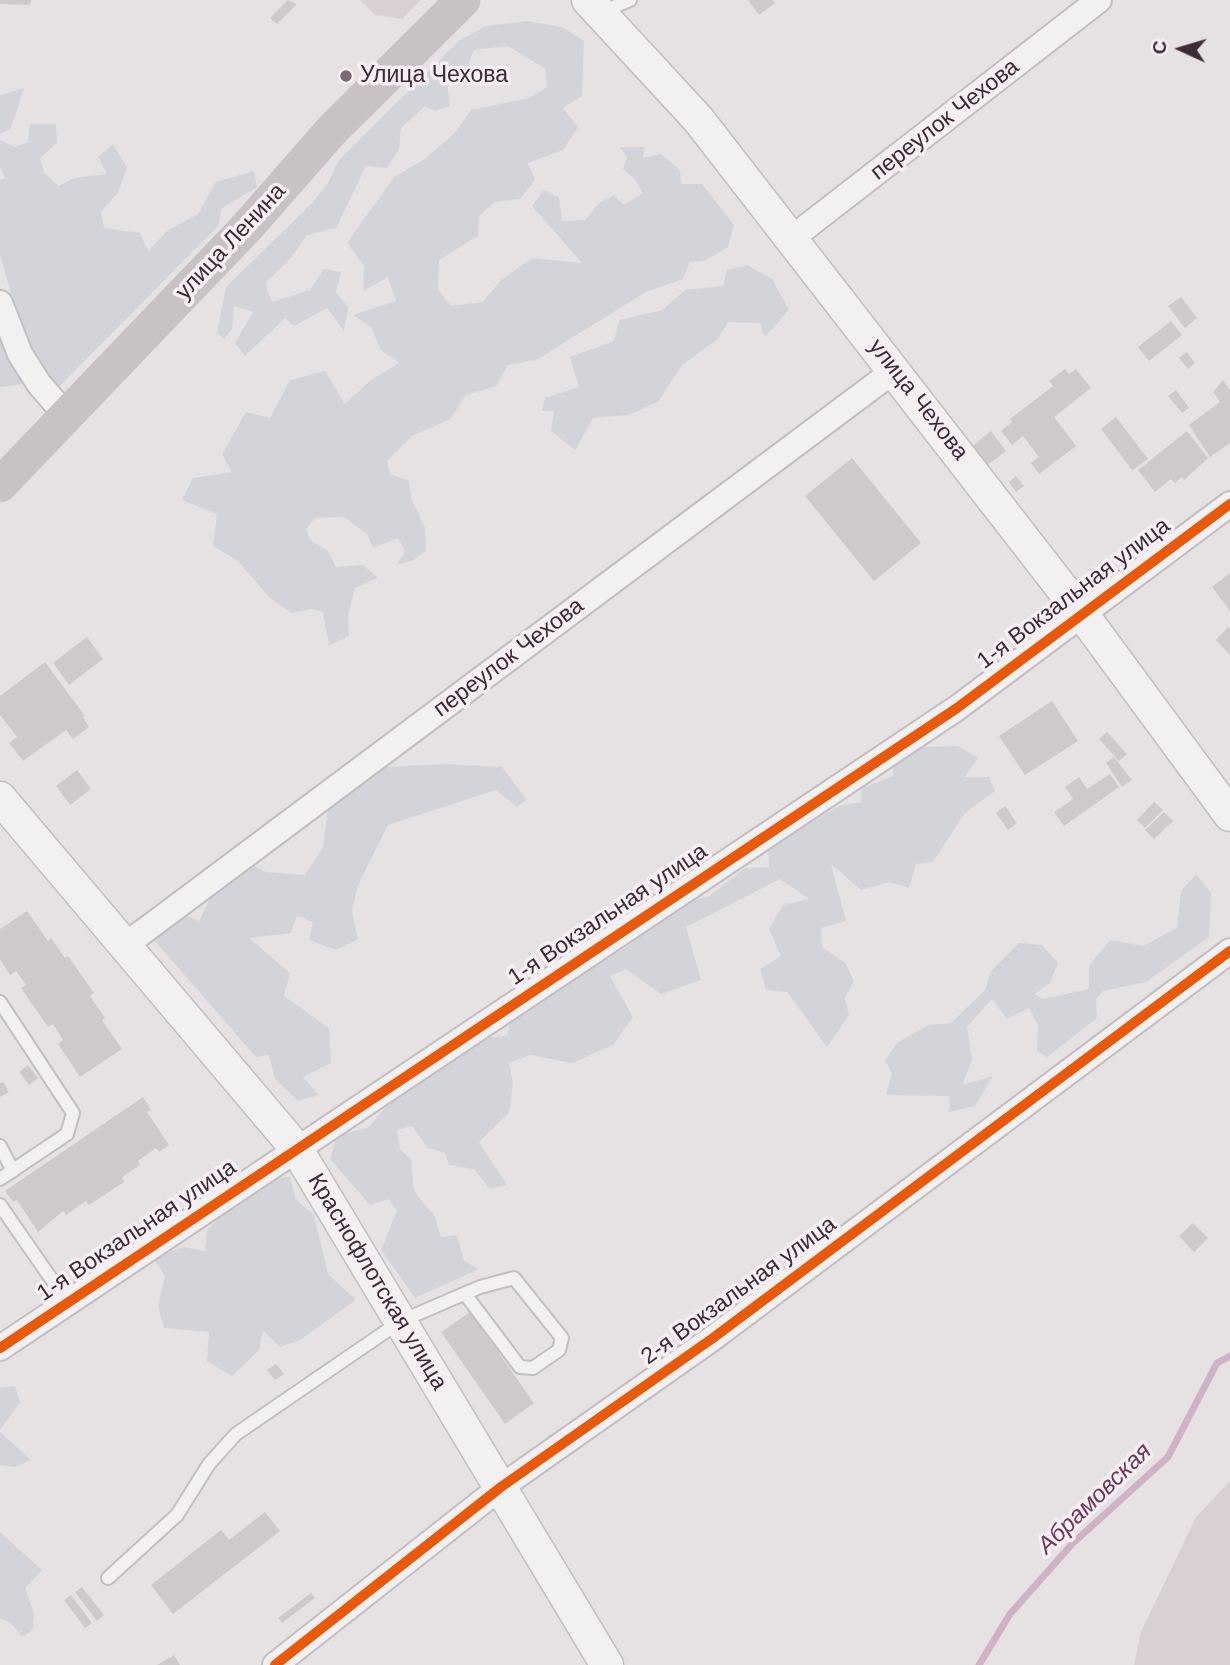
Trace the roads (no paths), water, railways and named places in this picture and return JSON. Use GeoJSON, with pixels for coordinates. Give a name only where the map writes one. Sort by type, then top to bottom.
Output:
{"type":"FeatureCollection","features":[{"type":"Feature","properties":{"kind":"main road","name":"улица Ленина"},"geometry":{"type":"LineString","coordinates":[[0,485],[247,227],[351,111],[463,0]]}},
{"type":"Feature","properties":{"kind":"street","name":"переулок Чехова"},"geometry":{"type":"LineString","coordinates":[[792,238],[1099,0]]}},
{"type":"Feature","properties":{"kind":"street","name":"улица Чехова"},"geometry":{"type":"LineString","coordinates":[[594,7],[698,118],[1082,614],[1230,816]]}},
{"type":"Feature","properties":{"kind":"street"},"geometry":{"type":"LineString","coordinates":[[0,303],[20,354],[38,384],[66,415]]}},
{"type":"Feature","properties":{"kind":"street","name":"переулок Чехова"},"geometry":{"type":"LineString","coordinates":[[124,946],[895,370]]}},
{"type":"Feature","properties":{"kind":"street","name":"1-я Вокзальная улица"},"geometry":{"type":"LineString","coordinates":[[0,1348],[957,708],[1230,504]]}},
{"type":"Feature","properties":{"kind":"street","name":"Краснофлотская улица"},"geometry":{"type":"LineString","coordinates":[[0,798],[296,1148],[607,1665]]}},
{"type":"Feature","properties":{"kind":"street","name":"2-я Вокзальная улица"},"geometry":{"type":"LineString","coordinates":[[275,1665],[501,1487],[713,1338],[1230,951]]}},
{"type":"Feature","properties":{"kind":"lane"},"geometry":{"type":"LineString","coordinates":[[594,7],[630,0]]}},
{"type":"Feature","properties":{"kind":"lane"},"geometry":{"type":"LineString","coordinates":[[0,1003],[73,1113],[67,1134],[0,1180]]}},
{"type":"Feature","properties":{"kind":"lane"},"geometry":{"type":"LineString","coordinates":[[0,1146],[13,1171]]}},
{"type":"Feature","properties":{"kind":"lane"},"geometry":{"type":"LineString","coordinates":[[0,1205],[68,1303]]}},
{"type":"Feature","properties":{"kind":"lane"},"geometry":{"type":"LineString","coordinates":[[108,1578],[170,1524],[209,1464],[236,1434],[401,1321],[464,1294],[507,1279],[519,1281],[562,1338],[559,1350],[533,1368],[520,1367],[464,1294]]}},
{"type":"Feature","properties":{"kind":"waterway","name":"Абрамовская"},"geometry":{"type":"LineString","coordinates":[[979,1665],[1010,1614],[1072,1544],[1168,1457],[1217,1363],[1230,1356]]}},
{"type":"Feature","properties":{"kind":"place","name":"Улица Чехова"},"geometry":{"type":"Point","coordinates":[346,76]}}]}
